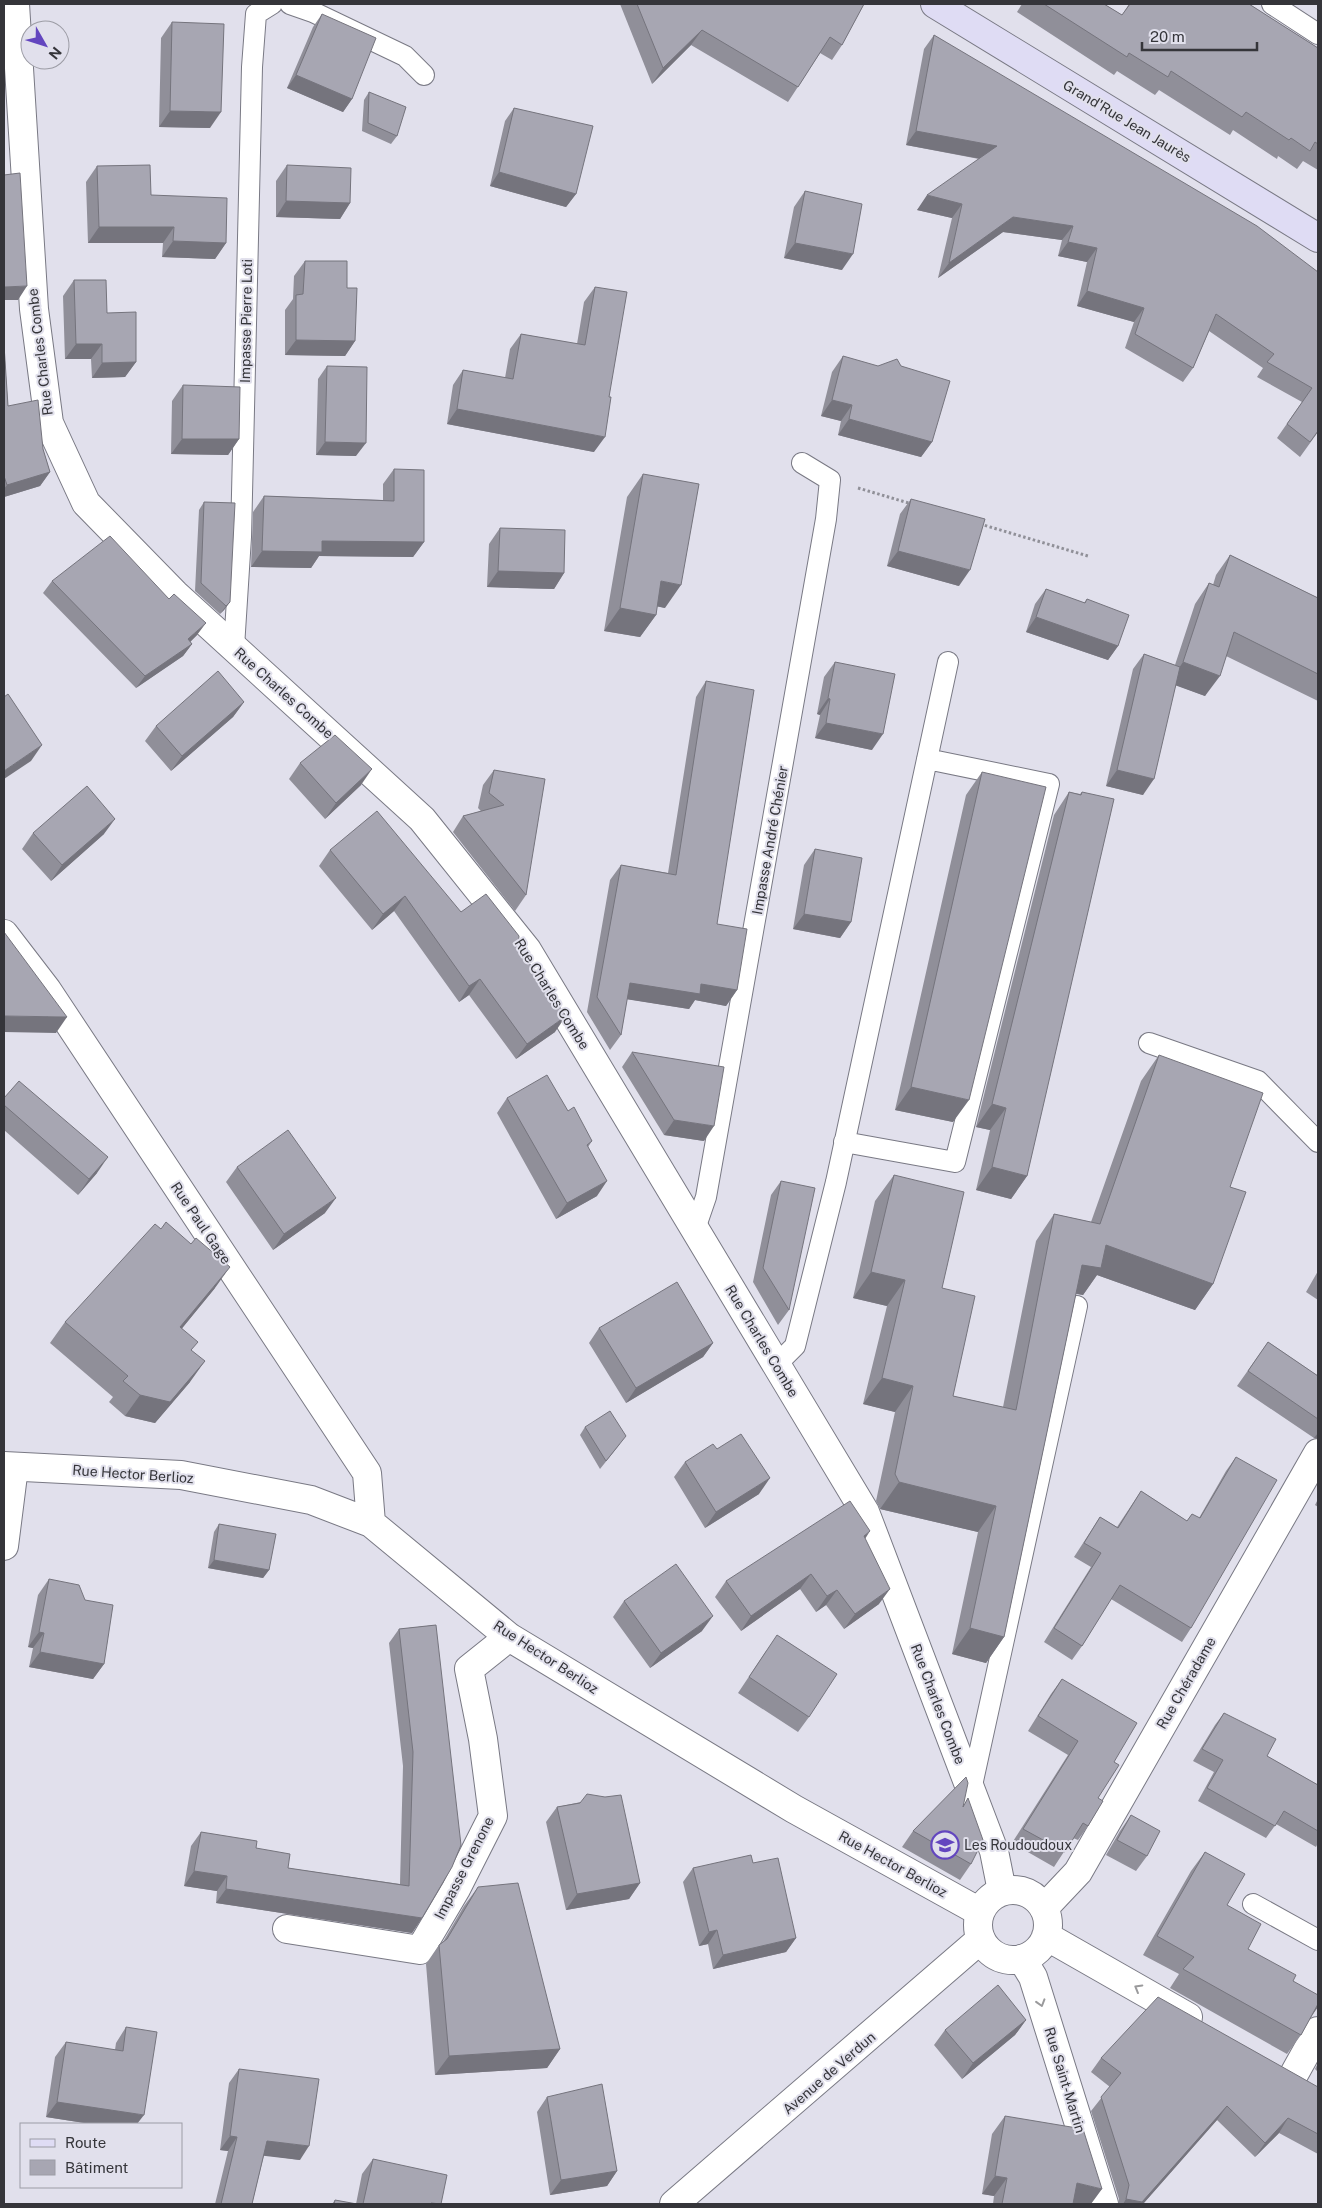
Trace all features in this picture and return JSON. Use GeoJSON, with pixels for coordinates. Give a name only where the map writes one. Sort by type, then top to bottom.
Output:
{"type":"FeatureCollection","features":[{"type":"Feature","properties":{"kind":"main road","name":"Grand'Rue Jean Jaurès"},"geometry":{"type":"LineString","coordinates":[[935,4],[1318,238]]}},
{"type":"Feature","properties":{"kind":"street","name":"Rue Charles Combe"},"geometry":{"type":"LineString","coordinates":[[15,4],[13,81],[34,309],[49,423],[86,503],[175,594],[422,819],[527,950],[865,1512],[994,1851],[1002,1891]]}},
{"type":"Feature","properties":{"kind":"street","name":"Rue Paul Gage"},"geometry":{"type":"LineString","coordinates":[[4,934],[47,990],[367,1473],[370,1523]]}},
{"type":"Feature","properties":{"kind":"street","name":"Rue Chéradame"},"geometry":{"type":"LineString","coordinates":[[1044,1908],[1078,1872],[1318,1453]]}},
{"type":"Feature","properties":{"kind":"street","name":"Rue Hector Berlioz"},"geometry":{"type":"LineString","coordinates":[[9,1466],[181,1474],[311,1500],[370,1523],[509,1637],[794,1809],[980,1912]]}},
{"type":"Feature","properties":{"kind":"street"},"geometry":{"type":"LineString","coordinates":[[4,1546],[9,1466]]}},
{"type":"Feature","properties":{"kind":"street","name":"Impasse Grenone"},"geometry":{"type":"LineString","coordinates":[[287,1929],[420,1950],[456,1889],[493,1816],[483,1739],[469,1669],[509,1637]]}},
{"type":"Feature","properties":{"kind":"street"},"geometry":{"type":"LineString","coordinates":[[1018,1890],[1033,1896],[1044,1908],[1049,1926],[1046,1936],[1041,1946],[1032,1954],[1022,1959],[998,1956],[988,1949],[981,1939],[978,1926],[980,1912],[989,1899],[1002,1891],[1018,1890]]}},
{"type":"Feature","properties":{"kind":"street"},"geometry":{"type":"LineString","coordinates":[[1046,1936],[1206,2027]]}},
{"type":"Feature","properties":{"kind":"street","name":"Avenue de Verdun"},"geometry":{"type":"LineString","coordinates":[[674,2204],[981,1939]]}},
{"type":"Feature","properties":{"kind":"street","name":"Rue Saint-Martin"},"geometry":{"type":"LineString","coordinates":[[1022,1959],[1033,1977],[1104,2204]]}},
{"type":"Feature","properties":{"kind":"street"},"geometry":{"type":"LineString","coordinates":[[1293,2076],[1318,2031]]}},
{"type":"Feature","properties":{"kind":"street"},"geometry":{"type":"LineString","coordinates":[[1267,2062],[1318,2089]]}},
{"type":"Feature","properties":{"kind":"lane","name":"Impasse Pierre Loti"},"geometry":{"type":"LineString","coordinates":[[234,647],[241,538],[252,67],[256,14],[272,4]]}},
{"type":"Feature","properties":{"kind":"lane"},"geometry":{"type":"LineString","coordinates":[[290,4],[313,12],[405,56],[424,75]]}},
{"type":"Feature","properties":{"kind":"lane"},"geometry":{"type":"LineString","coordinates":[[1272,4],[1318,34]]}},
{"type":"Feature","properties":{"kind":"lane"},"geometry":{"type":"LineString","coordinates":[[802,463],[830,480]]}},
{"type":"Feature","properties":{"kind":"lane","name":"Impasse André Chénier"},"geometry":{"type":"LineString","coordinates":[[695,1230],[706,1197],[826,519],[830,480]]}},
{"type":"Feature","properties":{"kind":"lane"},"geometry":{"type":"LineString","coordinates":[[776,1365],[795,1346],[844,1142],[948,662]]}},
{"type":"Feature","properties":{"kind":"lane"},"geometry":{"type":"LineString","coordinates":[[844,1142],[955,1162],[1049,784],[927,759]]}},
{"type":"Feature","properties":{"kind":"lane"},"geometry":{"type":"LineString","coordinates":[[1149,1043],[1258,1081],[1318,1142]]}},
{"type":"Feature","properties":{"kind":"lane"},"geometry":{"type":"LineString","coordinates":[[971,1790],[1077,1306]]}},
{"type":"Feature","properties":{"kind":"lane"},"geometry":{"type":"LineString","coordinates":[[1253,1904],[1318,1940]]}},
{"type":"Feature","properties":{"kind":"path"},"geometry":{"type":"LineString","coordinates":[[830,480],[916,505]]}},
{"type":"Feature","properties":{"kind":"path"},"geometry":{"type":"LineString","coordinates":[[973,522],[1088,556]]}},
{"type":"Feature","properties":{"kind":"building"},"geometry":{"type":"Polygon","coordinates":[[[637,4],[864,4],[842,45],[830,37],[798,87],[702,30],[663,68],[637,4]]]}},
{"type":"Feature","properties":{"kind":"building"},"geometry":{"type":"Polygon","coordinates":[[[1044,4],[1104,4],[1122,15],[1130,4],[1249,4],[1318,48],[1318,144],[1315,142],[1310,151],[1291,138],[1289,140],[1246,112],[1242,117],[1171,71],[1168,77],[1129,53],[1127,57],[1044,4]]]}},
{"type":"Feature","properties":{"kind":"building"},"geometry":{"type":"Polygon","coordinates":[[[322,14],[376,38],[352,99],[296,75],[322,14]]]}},
{"type":"Feature","properties":{"kind":"building"},"geometry":{"type":"Polygon","coordinates":[[[172,22],[224,24],[221,112],[170,111],[172,22]]]}},
{"type":"Feature","properties":{"kind":"building"},"geometry":{"type":"Polygon","coordinates":[[[934,35],[1257,226],[1318,272],[1318,431],[1310,442],[1287,424],[1312,388],[1267,362],[1274,354],[1216,314],[1193,368],[1135,334],[1144,308],[1087,291],[1097,248],[1068,242],[1073,226],[1013,217],[949,263],[962,204],[927,195],[997,146],[916,131],[934,35]]]}},
{"type":"Feature","properties":{"kind":"building"},"geometry":{"type":"Polygon","coordinates":[[[369,92],[406,107],[397,136],[368,123],[369,92]]]}},
{"type":"Feature","properties":{"kind":"building"},"geometry":{"type":"Polygon","coordinates":[[[514,108],[593,126],[576,194],[499,172],[514,108]]]}},
{"type":"Feature","properties":{"kind":"building"},"geometry":{"type":"Polygon","coordinates":[[[150,165],[151,195],[227,198],[226,243],[173,241],[174,227],[99,227],[97,166],[150,165]]]}},
{"type":"Feature","properties":{"kind":"building"},"geometry":{"type":"Polygon","coordinates":[[[287,165],[351,168],[350,203],[286,201],[287,165]]]}},
{"type":"Feature","properties":{"kind":"building"},"geometry":{"type":"Polygon","coordinates":[[[20,173],[27,286],[4,287],[4,175],[20,173]]]}},
{"type":"Feature","properties":{"kind":"building"},"geometry":{"type":"Polygon","coordinates":[[[805,191],[862,204],[853,254],[795,243],[805,191]]]}},
{"type":"Feature","properties":{"kind":"building"},"geometry":{"type":"Polygon","coordinates":[[[305,261],[347,261],[347,288],[357,288],[355,341],[296,340],[296,295],[303,294],[305,261]]]}},
{"type":"Feature","properties":{"kind":"building"},"geometry":{"type":"Polygon","coordinates":[[[74,280],[106,280],[107,313],[136,312],[136,362],[102,363],[102,344],[76,344],[74,280]]]}},
{"type":"Feature","properties":{"kind":"building"},"geometry":{"type":"Polygon","coordinates":[[[595,287],[627,292],[609,397],[611,397],[605,437],[457,409],[463,370],[513,379],[521,334],[585,345],[595,287]]]}},
{"type":"Feature","properties":{"kind":"building"},"geometry":{"type":"Polygon","coordinates":[[[4,345],[8,406],[38,400],[43,449],[50,472],[7,485],[4,476],[4,345]]]}},
{"type":"Feature","properties":{"kind":"building"},"geometry":{"type":"Polygon","coordinates":[[[843,356],[878,366],[897,359],[901,366],[950,381],[932,442],[849,419],[852,405],[832,400],[843,356]]]}},
{"type":"Feature","properties":{"kind":"building"},"geometry":{"type":"Polygon","coordinates":[[[327,366],[367,367],[366,443],[325,442],[327,366]]]}},
{"type":"Feature","properties":{"kind":"building"},"geometry":{"type":"Polygon","coordinates":[[[183,385],[240,387],[239,439],[182,439],[183,385]]]}},
{"type":"Feature","properties":{"kind":"building"},"geometry":{"type":"Polygon","coordinates":[[[394,469],[424,470],[424,542],[322,541],[322,552],[262,551],[264,496],[394,501],[394,469]]]}},
{"type":"Feature","properties":{"kind":"building"},"geometry":{"type":"Polygon","coordinates":[[[643,474],[699,484],[681,585],[661,581],[656,615],[620,608],[643,474]]]}},
{"type":"Feature","properties":{"kind":"building"},"geometry":{"type":"Polygon","coordinates":[[[911,499],[985,519],[970,570],[898,551],[911,499]]]}},
{"type":"Feature","properties":{"kind":"building"},"geometry":{"type":"Polygon","coordinates":[[[204,502],[235,503],[230,602],[226,606],[201,583],[204,502]]]}},
{"type":"Feature","properties":{"kind":"building"},"geometry":{"type":"Polygon","coordinates":[[[500,528],[565,530],[564,573],[498,571],[500,528]]]}},
{"type":"Feature","properties":{"kind":"building"},"geometry":{"type":"Polygon","coordinates":[[[110,536],[169,599],[174,594],[206,623],[188,639],[192,644],[145,676],[52,581],[110,536]]]}},
{"type":"Feature","properties":{"kind":"building"},"geometry":{"type":"Polygon","coordinates":[[[1230,555],[1318,598],[1318,674],[1234,632],[1220,676],[1183,662],[1209,583],[1219,587],[1230,555]]]}},
{"type":"Feature","properties":{"kind":"building"},"geometry":{"type":"Polygon","coordinates":[[[1046,589],[1085,603],[1087,599],[1129,615],[1118,646],[1036,617],[1046,589]]]}},
{"type":"Feature","properties":{"kind":"building"},"geometry":{"type":"Polygon","coordinates":[[[1144,654],[1180,667],[1154,779],[1117,770],[1144,654]]]}},
{"type":"Feature","properties":{"kind":"building"},"geometry":{"type":"Polygon","coordinates":[[[835,662],[895,674],[883,734],[826,723],[830,699],[828,698],[835,662]]]}},
{"type":"Feature","properties":{"kind":"building"},"geometry":{"type":"Polygon","coordinates":[[[218,671],[244,702],[182,756],[156,726],[218,671]]]}},
{"type":"Feature","properties":{"kind":"building"},"geometry":{"type":"Polygon","coordinates":[[[706,681],[754,690],[717,924],[747,929],[737,990],[701,984],[700,994],[630,983],[621,1035],[597,997],[621,865],[676,875],[706,681]]]}},
{"type":"Feature","properties":{"kind":"building"},"geometry":{"type":"Polygon","coordinates":[[[8,694],[42,745],[4,771],[4,697],[8,694]]]}},
{"type":"Feature","properties":{"kind":"building"},"geometry":{"type":"Polygon","coordinates":[[[335,735],[372,769],[336,803],[300,763],[335,735]]]}},
{"type":"Feature","properties":{"kind":"building"},"geometry":{"type":"Polygon","coordinates":[[[494,770],[545,779],[526,895],[463,816],[504,805],[489,793],[494,770]]]}},
{"type":"Feature","properties":{"kind":"building"},"geometry":{"type":"Polygon","coordinates":[[[982,772],[1046,787],[969,1100],[911,1087],[982,772]]]}},
{"type":"Feature","properties":{"kind":"building"},"geometry":{"type":"Polygon","coordinates":[[[87,786],[115,819],[62,865],[33,833],[87,786]]]}},
{"type":"Feature","properties":{"kind":"building"},"geometry":{"type":"Polygon","coordinates":[[[1069,792],[1081,795],[1082,792],[1114,799],[1027,1176],[992,1167],[1006,1108],[992,1104],[1069,792]]]}},
{"type":"Feature","properties":{"kind":"building"},"geometry":{"type":"Polygon","coordinates":[[[377,811],[461,912],[486,894],[519,936],[518,947],[566,1016],[527,1044],[480,979],[469,986],[405,896],[383,914],[330,850],[377,811]]]}},
{"type":"Feature","properties":{"kind":"building"},"geometry":{"type":"Polygon","coordinates":[[[815,849],[862,858],[851,922],[804,914],[815,849]]]}},
{"type":"Feature","properties":{"kind":"building"},"geometry":{"type":"Polygon","coordinates":[[[4,932],[67,1017],[4,1016],[4,932]]]}},
{"type":"Feature","properties":{"kind":"building"},"geometry":{"type":"Polygon","coordinates":[[[632,1052],[724,1067],[714,1126],[674,1120],[632,1052]]]}},
{"type":"Feature","properties":{"kind":"building"},"geometry":{"type":"Polygon","coordinates":[[[1159,1055],[1263,1093],[1230,1187],[1246,1192],[1213,1284],[1106,1245],[1101,1268],[1082,1265],[1004,1637],[970,1628],[996,1506],[899,1482],[895,1474],[913,1386],[882,1378],[905,1280],[871,1272],[894,1175],[964,1192],[942,1288],[975,1296],[953,1396],[1016,1410],[1054,1214],[1100,1224],[1159,1055]]]}},
{"type":"Feature","properties":{"kind":"building"},"geometry":{"type":"Polygon","coordinates":[[[547,1075],[568,1111],[574,1107],[592,1141],[587,1145],[607,1181],[567,1203],[507,1098],[547,1075]]]}},
{"type":"Feature","properties":{"kind":"building"},"geometry":{"type":"Polygon","coordinates":[[[19,1081],[108,1157],[89,1179],[4,1105],[4,1098],[19,1081]]]}},
{"type":"Feature","properties":{"kind":"building"},"geometry":{"type":"Polygon","coordinates":[[[288,1130],[336,1198],[284,1234],[237,1167],[288,1130]]]}},
{"type":"Feature","properties":{"kind":"building"},"geometry":{"type":"Polygon","coordinates":[[[781,1181],[815,1188],[789,1310],[763,1268],[781,1181]]]}},
{"type":"Feature","properties":{"kind":"building"},"geometry":{"type":"Polygon","coordinates":[[[166,1222],[191,1244],[196,1238],[230,1267],[180,1327],[198,1342],[191,1350],[205,1361],[170,1402],[140,1395],[123,1381],[128,1376],[65,1322],[155,1224],[161,1229],[166,1222]]]}},
{"type":"Feature","properties":{"kind":"building"},"geometry":{"type":"Polygon","coordinates":[[[677,1282],[713,1343],[636,1388],[599,1328],[677,1282]]]}},
{"type":"Feature","properties":{"kind":"building"},"geometry":{"type":"Polygon","coordinates":[[[1268,1342],[1318,1376],[1318,1419],[1248,1371],[1268,1342]]]}},
{"type":"Feature","properties":{"kind":"building"},"geometry":{"type":"Polygon","coordinates":[[[610,1411],[626,1436],[606,1461],[585,1427],[610,1411]]]}},
{"type":"Feature","properties":{"kind":"building"},"geometry":{"type":"Polygon","coordinates":[[[741,1434],[770,1478],[716,1512],[685,1462],[713,1444],[717,1449],[741,1434]]]}},
{"type":"Feature","properties":{"kind":"building"},"geometry":{"type":"Polygon","coordinates":[[[1236,1457],[1277,1480],[1191,1628],[1120,1585],[1082,1646],[1054,1628],[1101,1553],[1084,1543],[1100,1517],[1118,1528],[1141,1491],[1187,1521],[1192,1514],[1200,1518],[1236,1457]]]}},
{"type":"Feature","properties":{"kind":"building"},"geometry":{"type":"Polygon","coordinates":[[[850,1501],[870,1531],[864,1536],[890,1589],[855,1614],[837,1590],[827,1596],[811,1574],[751,1616],[726,1581],[850,1501]]]}},
{"type":"Feature","properties":{"kind":"building"},"geometry":{"type":"Polygon","coordinates":[[[219,1524],[276,1534],[269,1570],[214,1560],[219,1524]]]}},
{"type":"Feature","properties":{"kind":"building"},"geometry":{"type":"Polygon","coordinates":[[[676,1564],[713,1616],[661,1653],[624,1601],[676,1564]]]}},
{"type":"Feature","properties":{"kind":"building"},"geometry":{"type":"Polygon","coordinates":[[[49,1579],[79,1585],[85,1600],[113,1605],[104,1664],[40,1652],[44,1633],[39,1632],[49,1579]]]}},
{"type":"Feature","properties":{"kind":"building"},"geometry":{"type":"Polygon","coordinates":[[[436,1625],[461,1845],[452,1867],[422,1918],[226,1889],[227,1876],[194,1871],[201,1832],[257,1841],[256,1848],[290,1854],[288,1868],[409,1886],[413,1752],[399,1629],[436,1625]]]}},
{"type":"Feature","properties":{"kind":"building"},"geometry":{"type":"Polygon","coordinates":[[[777,1635],[837,1674],[809,1717],[749,1677],[777,1635]]]}},
{"type":"Feature","properties":{"kind":"building"},"geometry":{"type":"Polygon","coordinates":[[[1062,1679],[1137,1723],[1114,1762],[1119,1765],[1098,1798],[1103,1801],[1088,1826],[1083,1823],[1065,1852],[1023,1829],[1078,1741],[1038,1716],[1062,1679]]]}},
{"type":"Feature","properties":{"kind":"building"},"geometry":{"type":"Polygon","coordinates":[[[1224,1713],[1276,1739],[1267,1756],[1318,1785],[1318,1831],[1284,1811],[1275,1826],[1207,1788],[1223,1760],[1202,1749],[1224,1713]]]}},
{"type":"Feature","properties":{"kind":"building"},"geometry":{"type":"Polygon","coordinates":[[[966,1777],[968,1783],[963,1807],[968,1798],[983,1840],[971,1864],[913,1831],[966,1777]]]}},
{"type":"Feature","properties":{"kind":"building"},"geometry":{"type":"Polygon","coordinates":[[[587,1794],[605,1797],[621,1795],[640,1883],[577,1894],[557,1807],[580,1803],[587,1794]]]}},
{"type":"Feature","properties":{"kind":"building"},"geometry":{"type":"Polygon","coordinates":[[[1131,1815],[1160,1831],[1147,1856],[1117,1840],[1131,1815]]]}},
{"type":"Feature","properties":{"kind":"building"},"geometry":{"type":"Polygon","coordinates":[[[1205,1852],[1245,1874],[1227,1905],[1261,1924],[1248,1949],[1296,1975],[1293,1981],[1318,1995],[1318,2004],[1301,2035],[1183,1969],[1194,1957],[1157,1936],[1205,1852]]]}},
{"type":"Feature","properties":{"kind":"building"},"geometry":{"type":"Polygon","coordinates":[[[751,1855],[753,1863],[778,1858],[796,1938],[723,1955],[717,1930],[709,1932],[693,1868],[751,1855]]]}},
{"type":"Feature","properties":{"kind":"building"},"geometry":{"type":"Polygon","coordinates":[[[518,1883],[560,2049],[449,2056],[439,1945],[447,1939],[478,1887],[518,1883]]]}},
{"type":"Feature","properties":{"kind":"building"},"geometry":{"type":"Polygon","coordinates":[[[998,1985],[1026,2020],[973,2063],[945,2030],[998,1985]]]}},
{"type":"Feature","properties":{"kind":"building"},"geometry":{"type":"Polygon","coordinates":[[[1158,1997],[1318,2087],[1318,2134],[1288,2118],[1265,2143],[1227,2106],[1142,2202],[1126,2199],[1129,2185],[1101,2097],[1121,2073],[1101,2058],[1158,1997]]]}},
{"type":"Feature","properties":{"kind":"building"},"geometry":{"type":"Polygon","coordinates":[[[126,2027],[157,2032],[144,2115],[57,2102],[66,2042],[123,2051],[126,2027]]]}},
{"type":"Feature","properties":{"kind":"building"},"geometry":{"type":"Polygon","coordinates":[[[239,2069],[319,2079],[309,2146],[267,2141],[252,2204],[221,2204],[237,2137],[230,2136],[239,2069]]]}},
{"type":"Feature","properties":{"kind":"building"},"geometry":{"type":"Polygon","coordinates":[[[602,2084],[617,2171],[561,2180],[547,2097],[602,2084]]]}},
{"type":"Feature","properties":{"kind":"building"},"geometry":{"type":"Polygon","coordinates":[[[1005,2116],[1083,2129],[1102,2189],[1077,2183],[1073,2204],[1002,2204],[1007,2178],[995,2176],[1005,2116]]]}},
{"type":"Feature","properties":{"kind":"building"},"geometry":{"type":"Polygon","coordinates":[[[373,2159],[447,2175],[441,2204],[363,2204],[373,2159]]]}},
{"type":"Feature","properties":{"kind":"building"},"geometry":{"type":"Polygon","coordinates":[[[335,2200],[357,2204],[334,2204],[335,2200]]]}},
{"type":"Feature","properties":{"kind":"place","name":"Les Roudoudoux"},"geometry":{"type":"Point","coordinates":[945,1845]}}]}
